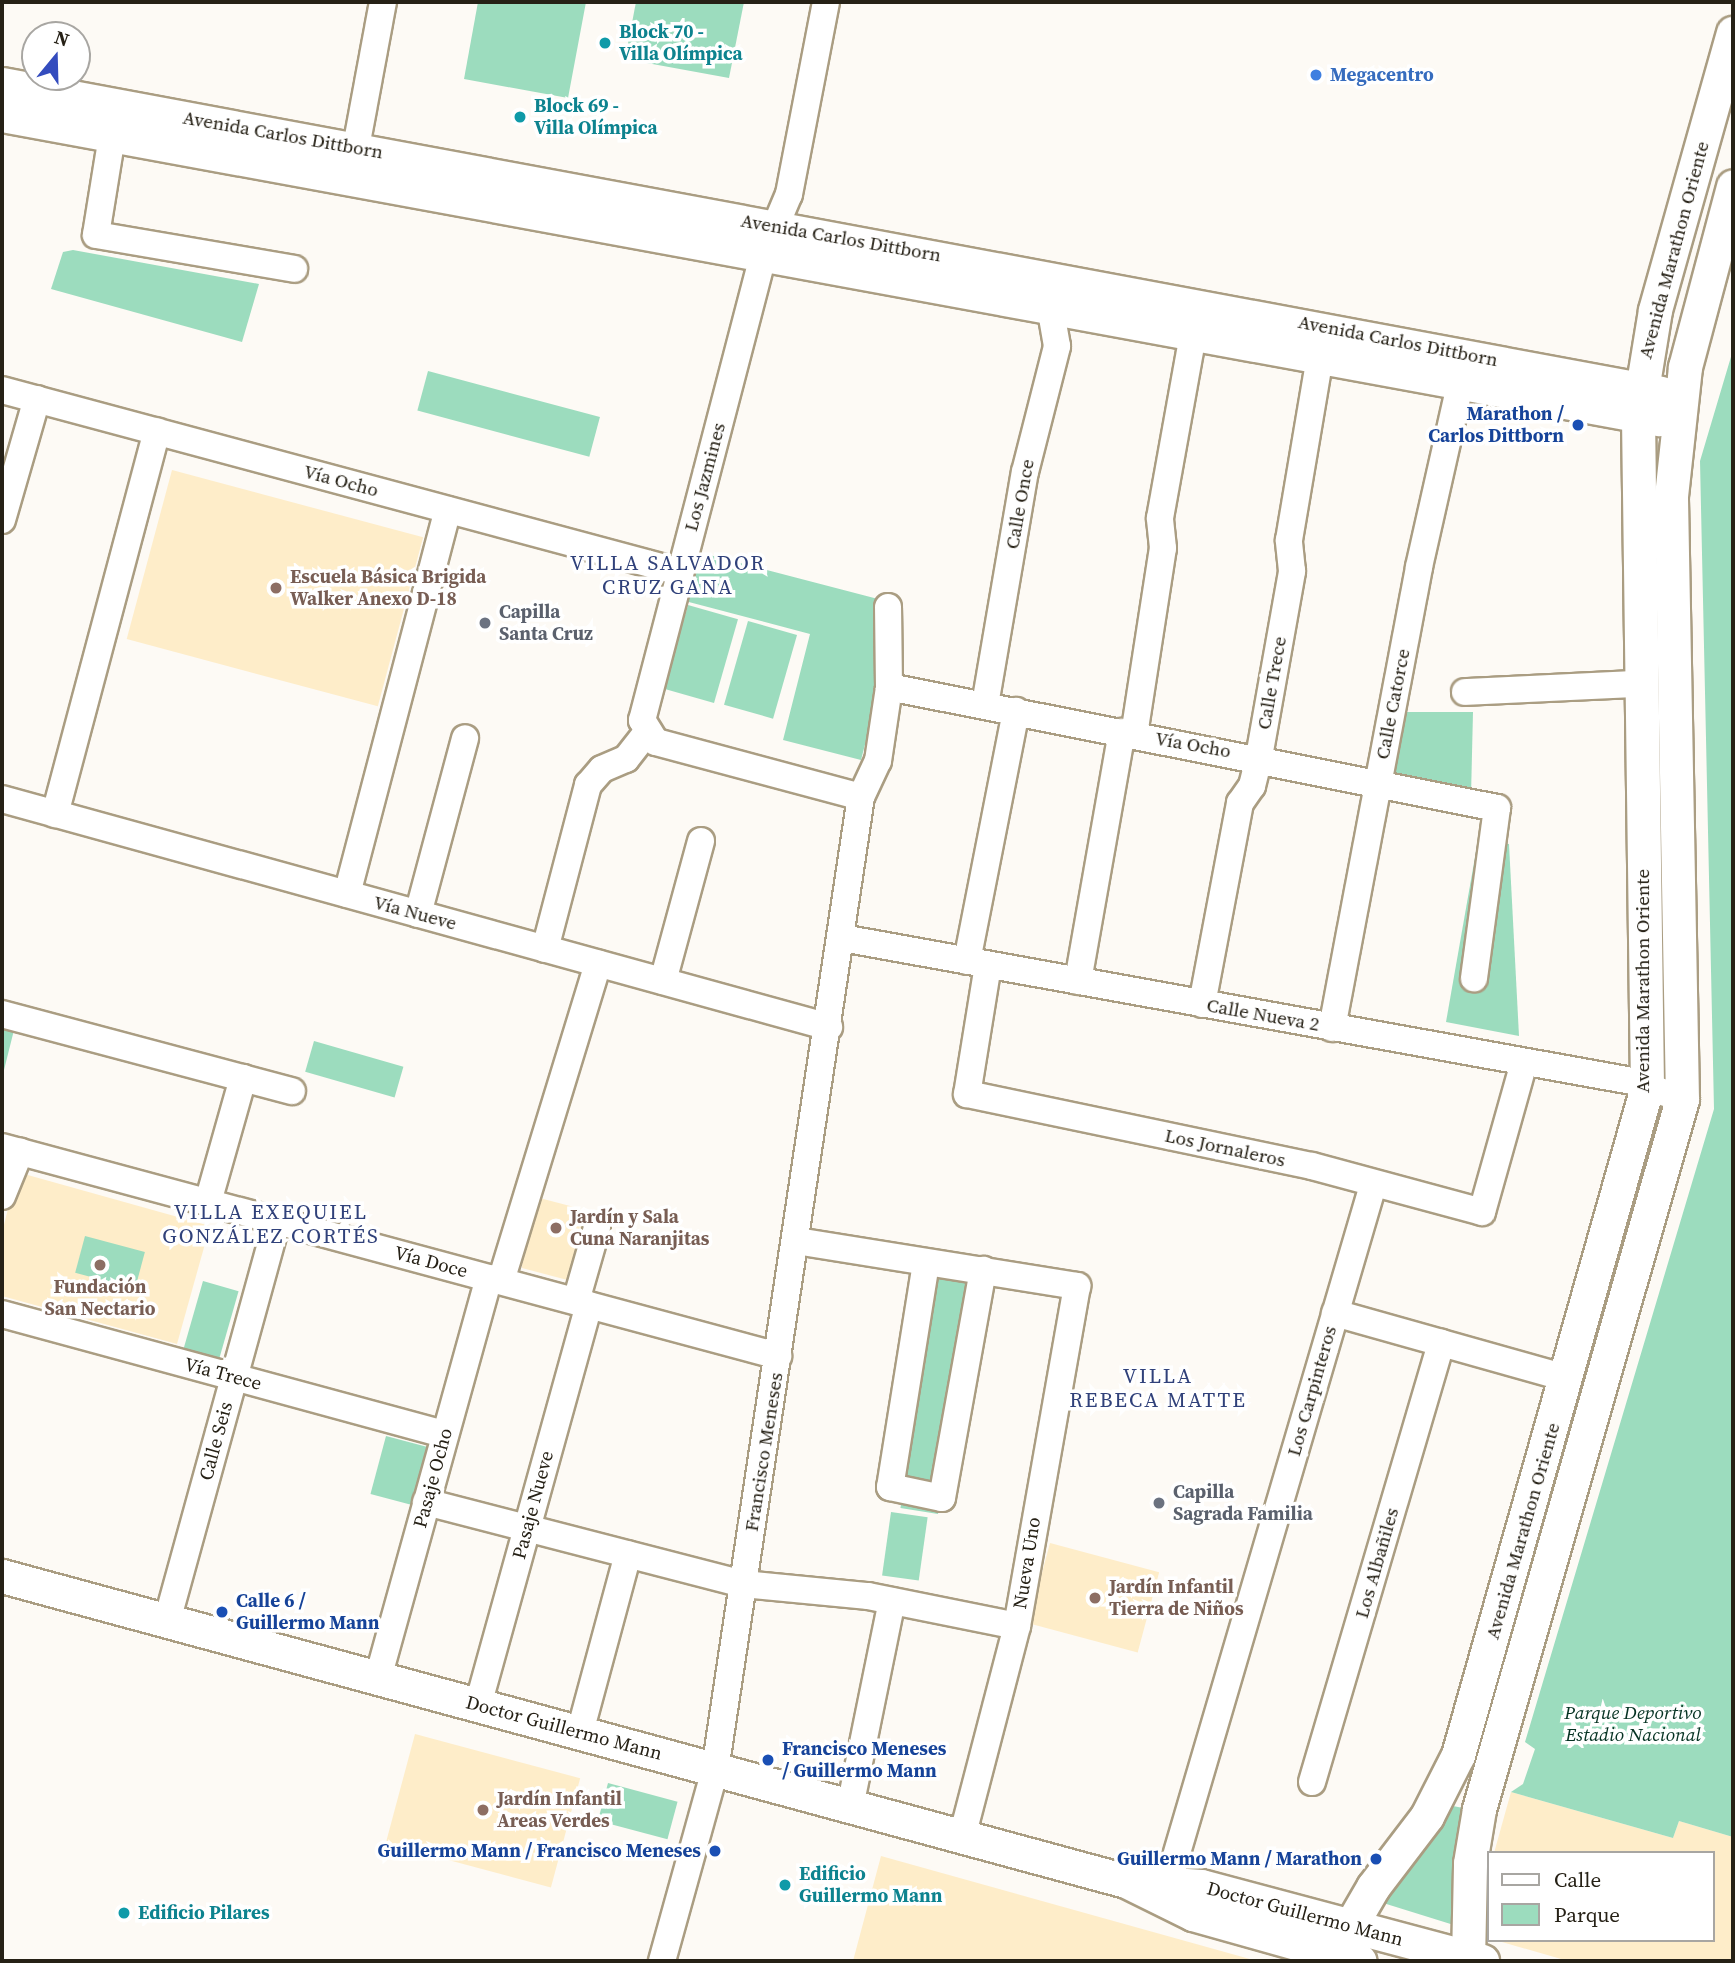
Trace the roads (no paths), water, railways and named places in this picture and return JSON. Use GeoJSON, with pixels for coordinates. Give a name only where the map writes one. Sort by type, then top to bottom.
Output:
{"type":"FeatureCollection","features":[{"type":"Feature","properties":{"kind":"main road","name":"Avenida Marathon Oriente"},"geometry":{"type":"LineString","coordinates":[[1343,1950],[1385,1872],[1427,1816],[1458,1755],[1647,1087],[1634,489],[1639,401],[1655,310],[1733,33]]}},
{"type":"Feature","properties":{"kind":"main road","name":"Avenida Carlos Dittborn"},"geometry":{"type":"LineString","coordinates":[[2,84],[763,257],[1461,381],[1567,387]]}},
{"type":"Feature","properties":{"kind":"main road","name":"Avenida Carlos Dittborn"},"geometry":{"type":"LineString","coordinates":[[2,116],[112,136],[353,164],[775,226],[1677,409]]}},
{"type":"Feature","properties":{"kind":"main road"},"geometry":{"type":"LineString","coordinates":[[1690,182],[1732,190]]}},
{"type":"Feature","properties":{"kind":"main road","name":"Avenida Marathon Oriente"},"geometry":{"type":"LineString","coordinates":[[1469,1960],[1479,1809],[1682,1099],[1671,496],[1677,409],[1732,190]]}},
{"type":"Feature","properties":{"kind":"main road"},"geometry":{"type":"LineString","coordinates":[[1634,489],[1612,433],[1567,387],[1624,358],[1655,310]]}},
{"type":"Feature","properties":{"kind":"main road"},"geometry":{"type":"LineString","coordinates":[[1643,855],[1678,852]]}},
{"type":"Feature","properties":{"kind":"main road","name":"Doctor Guillermo Mann"},"geometry":{"type":"LineString","coordinates":[[2,1576],[1126,1881],[1183,1911],[1343,1950],[1469,1960]]}},
{"type":"Feature","properties":{"kind":"main road"},"geometry":{"type":"LineString","coordinates":[[1290,1910],[1342,1897],[1385,1872]]}},
{"type":"Feature","properties":{"kind":"main road","name":"Doctor Guillermo Mann"},"geometry":{"type":"LineString","coordinates":[[1126,1881],[1169,1880],[1290,1910],[1343,1950]]}},
{"type":"Feature","properties":{"kind":"street"},"geometry":{"type":"LineString","coordinates":[[353,164],[383,2]]}},
{"type":"Feature","properties":{"kind":"street","name":"Los Jazmines"},"geometry":{"type":"LineString","coordinates":[[646,733],[643,713],[763,257],[789,194],[826,2]]}},
{"type":"Feature","properties":{"kind":"street"},"geometry":{"type":"LineString","coordinates":[[112,136],[96,235],[294,269]]}},
{"type":"Feature","properties":{"kind":"street","name":"Calle Once"},"geometry":{"type":"LineString","coordinates":[[985,705],[1025,472],[1055,358],[1050,306]]}},
{"type":"Feature","properties":{"kind":"street"},"geometry":{"type":"LineString","coordinates":[[1078,981],[1163,548],[1160,518],[1193,335]]}},
{"type":"Feature","properties":{"kind":"street","name":"Calle Trece"},"geometry":{"type":"LineString","coordinates":[[1202,1004],[1240,803],[1252,786],[1259,757],[1292,571],[1289,540],[1320,356]]}},
{"type":"Feature","properties":{"kind":"street","name":"Calle Catorce"},"geometry":{"type":"LineString","coordinates":[[1332,1028],[1377,785],[1461,381]]}},
{"type":"Feature","properties":{"kind":"street","name":"Vía Ocho"},"geometry":{"type":"LineString","coordinates":[[2,390],[680,572]]}},
{"type":"Feature","properties":{"kind":"street"},"geometry":{"type":"LineString","coordinates":[[2,520],[37,399]]}},
{"type":"Feature","properties":{"kind":"street"},"geometry":{"type":"LineString","coordinates":[[55,814],[157,431]]}},
{"type":"Feature","properties":{"kind":"street"},"geometry":{"type":"LineString","coordinates":[[347,894],[448,510]]}},
{"type":"Feature","properties":{"kind":"street","name":"Francisco Meneses"},"geometry":{"type":"LineString","coordinates":[[662,1961],[715,1770],[862,797],[876,770],[889,687],[888,607]]}},
{"type":"Feature","properties":{"kind":"street"},"geometry":{"type":"LineString","coordinates":[[1465,692],[1637,684]]}},
{"type":"Feature","properties":{"kind":"street","name":"Vía Ocho"},"geometry":{"type":"LineString","coordinates":[[889,687],[1259,757],[1377,785],[1497,808],[1474,978]]}},
{"type":"Feature","properties":{"kind":"street"},"geometry":{"type":"LineString","coordinates":[[978,963],[1016,711]]}},
{"type":"Feature","properties":{"kind":"street"},"geometry":{"type":"LineString","coordinates":[[545,949],[591,779],[626,759],[646,733],[663,744],[862,797]]}},
{"type":"Feature","properties":{"kind":"street"},"geometry":{"type":"LineString","coordinates":[[418,914],[465,738]]}},
{"type":"Feature","properties":{"kind":"street","name":"Vía Nueve"},"geometry":{"type":"LineString","coordinates":[[2,799],[829,1027]]}},
{"type":"Feature","properties":{"kind":"street"},"geometry":{"type":"LineString","coordinates":[[663,981],[701,841]]}},
{"type":"Feature","properties":{"kind":"street","name":"Calle Nueva 2"},"geometry":{"type":"LineString","coordinates":[[842,938],[1524,1063],[1647,1087],[1682,1099]]}},
{"type":"Feature","properties":{"kind":"street","name":"Pasaje Ocho"},"geometry":{"type":"LineString","coordinates":[[378,1678],[445,1434],[598,963]]}},
{"type":"Feature","properties":{"kind":"street","name":"Los Jornaleros"},"geometry":{"type":"LineString","coordinates":[[978,963],[967,1094],[1482,1212],[1524,1063]]}},
{"type":"Feature","properties":{"kind":"street"},"geometry":{"type":"LineString","coordinates":[[2,1014],[292,1091]]}},
{"type":"Feature","properties":{"kind":"street"},"geometry":{"type":"LineString","coordinates":[[208,1202],[243,1078]]}},
{"type":"Feature","properties":{"kind":"street"},"geometry":{"type":"LineString","coordinates":[[2,1196],[11,1149]]}},
{"type":"Feature","properties":{"kind":"street","name":"Vía Doce"},"geometry":{"type":"LineString","coordinates":[[11,1149],[779,1356]]}},
{"type":"Feature","properties":{"kind":"street","name":"Los Carpinteros"},"geometry":{"type":"LineString","coordinates":[[1169,1880],[1373,1185]]}},
{"type":"Feature","properties":{"kind":"street","name":"Calle Seis"},"geometry":{"type":"LineString","coordinates":[[167,1621],[277,1221]]}},
{"type":"Feature","properties":{"kind":"street","name":"Pasaje Nueve"},"geometry":{"type":"LineString","coordinates":[[478,1705],[527,1528],[582,1303],[597,1228]]}},
{"type":"Feature","properties":{"kind":"street"},"geometry":{"type":"LineString","coordinates":[[796,1241],[983,1270],[942,1498],[890,1487],[926,1263]]}},
{"type":"Feature","properties":{"kind":"street","name":"Nueva Uno"},"geometry":{"type":"LineString","coordinates":[[961,1837],[1017,1626],[1077,1286],[983,1270]]}},
{"type":"Feature","properties":{"kind":"street"},"geometry":{"type":"LineString","coordinates":[[1335,1313],[1566,1378]]}},
{"type":"Feature","properties":{"kind":"street","name":"Vía Trece"},"geometry":{"type":"LineString","coordinates":[[2,1314],[445,1434]]}},
{"type":"Feature","properties":{"kind":"street","name":"Los Albañiles"},"geometry":{"type":"LineString","coordinates":[[1312,1782],[1441,1343]]}},
{"type":"Feature","properties":{"kind":"street"},"geometry":{"type":"LineString","coordinates":[[426,1502],[743,1584],[892,1601],[1017,1626]]}},
{"type":"Feature","properties":{"kind":"street"},"geometry":{"type":"LineString","coordinates":[[580,1732],[628,1554]]}},
{"type":"Feature","properties":{"kind":"street"},"geometry":{"type":"LineString","coordinates":[[850,1807],[892,1601]]}},
{"type":"Feature","properties":{"kind":"place","name":"Block 70 - Villa Olímpica"},"geometry":{"type":"Point","coordinates":[605,43]}},
{"type":"Feature","properties":{"kind":"place","name":"Megacentro"},"geometry":{"type":"Point","coordinates":[1316,75]}},
{"type":"Feature","properties":{"kind":"place","name":"Block 69 - Villa Olímpica"},"geometry":{"type":"Point","coordinates":[520,117]}},
{"type":"Feature","properties":{"kind":"place","name":"Marathon / Carlos Dittborn"},"geometry":{"type":"Point","coordinates":[1578,425]}},
{"type":"Feature","properties":{"kind":"place","name":"Escuela Básica Brigida Walker Anexo D-18"},"geometry":{"type":"Point","coordinates":[276,588]}},
{"type":"Feature","properties":{"kind":"place","name":"Capilla Santa Cruz"},"geometry":{"type":"Point","coordinates":[485,623]}},
{"type":"Feature","properties":{"kind":"place","name":"Jardín y Sala Cuna Naranjitas"},"geometry":{"type":"Point","coordinates":[556,1228]}},
{"type":"Feature","properties":{"kind":"place","name":"Fundación San Nectario"},"geometry":{"type":"Point","coordinates":[100,1265]}},
{"type":"Feature","properties":{"kind":"place","name":"Capilla Sagrada Familia"},"geometry":{"type":"Point","coordinates":[1159,1503]}},
{"type":"Feature","properties":{"kind":"place","name":"Jardín Infantil Tierra de Niños"},"geometry":{"type":"Point","coordinates":[1095,1598]}},
{"type":"Feature","properties":{"kind":"place","name":"Calle 6 / Guillermo Mann"},"geometry":{"type":"Point","coordinates":[222,1612]}},
{"type":"Feature","properties":{"kind":"place","name":"Francisco Meneses / Guillermo Mann"},"geometry":{"type":"Point","coordinates":[768,1760]}},
{"type":"Feature","properties":{"kind":"place","name":"Jardín Infantil Areas Verdes"},"geometry":{"type":"Point","coordinates":[483,1810]}},
{"type":"Feature","properties":{"kind":"place","name":"Guillermo Mann / Francisco Meneses"},"geometry":{"type":"Point","coordinates":[715,1851]}},
{"type":"Feature","properties":{"kind":"place","name":"Guillermo Mann / Marathon"},"geometry":{"type":"Point","coordinates":[1376,1859]}},
{"type":"Feature","properties":{"kind":"place","name":"Edificio Guillermo Mann"},"geometry":{"type":"Point","coordinates":[785,1885]}},
{"type":"Feature","properties":{"kind":"place","name":"Edificio Pilares"},"geometry":{"type":"Point","coordinates":[124,1913]}},
{"type":"Feature","properties":{"kind":"district","name":"VILLA SALVADOR CRUZ GANA"},"geometry":{"type":"Point","coordinates":[668,575]}},
{"type":"Feature","properties":{"kind":"district","name":"VILLA EXEQUIEL GONZÁLEZ CORTÉS"},"geometry":{"type":"Point","coordinates":[271,1224]}},
{"type":"Feature","properties":{"kind":"district","name":"VILLA REBECA MATTE"},"geometry":{"type":"Point","coordinates":[1158,1388]}},
{"type":"Feature","properties":{"kind":"park label","name":"Parque Deportivo Estadio Nacional"},"geometry":{"type":"Point","coordinates":[1633,1724]}}]}
